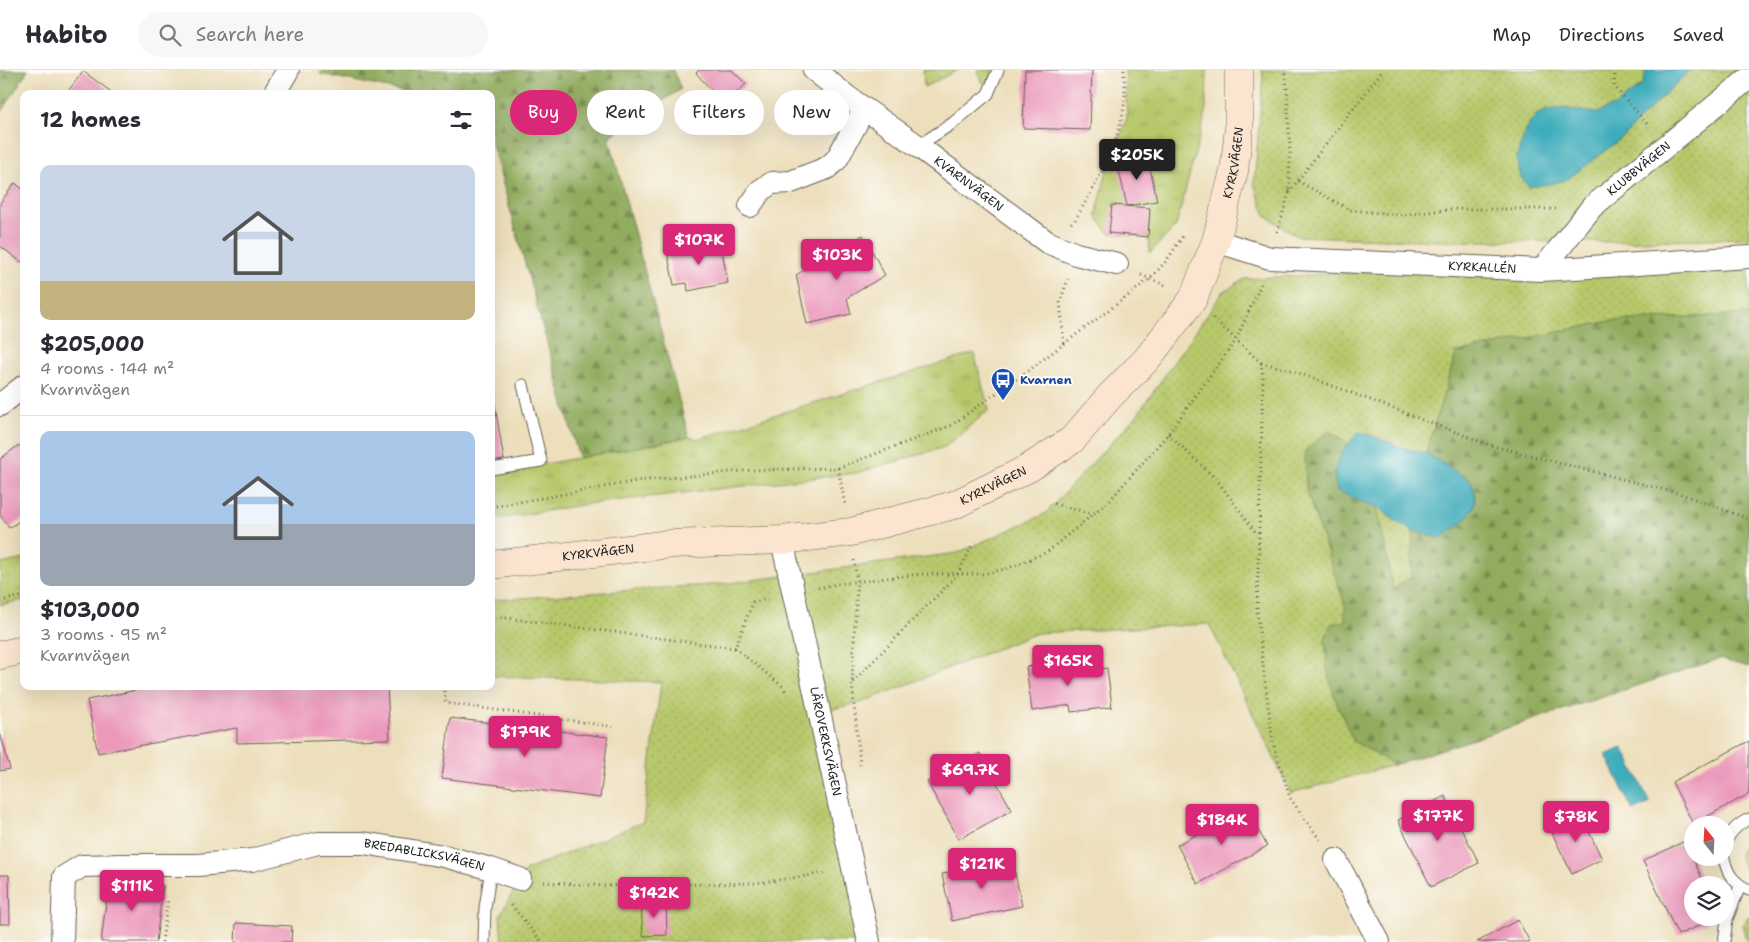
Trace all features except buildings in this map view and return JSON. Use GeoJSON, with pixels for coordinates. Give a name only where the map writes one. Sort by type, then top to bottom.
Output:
{"type":"FeatureCollection","features":[{"type":"Feature","properties":{"kind":"street"},"geometry":{"type":"LineString","coordinates":[[276,90],[288,70]]}},
{"type":"Feature","properties":{"kind":"street","name":"KVARNVÄGEN"},"geometry":{"type":"LineString","coordinates":[[814,70],[864,109],[918,146],[1047,242],[1076,254],[1117,264]]}},
{"type":"Feature","properties":{"kind":"street","name":"KYRKVÄGEN"},"geometry":{"type":"LineString","coordinates":[[495,565],[671,544],[782,540],[851,532],[954,505],[1029,468],[1072,440],[1110,396],[1147,359],[1193,300],[1216,241],[1234,171],[1239,128],[1239,70]]}},
{"type":"Feature","properties":{"kind":"street","name":"KLUBBVÄGEN"},"geometry":{"type":"LineString","coordinates":[[1542,270],[1592,207],[1749,78]]}},
{"type":"Feature","properties":{"kind":"street"},"geometry":{"type":"LineString","coordinates":[[750,206],[761,190],[772,183],[791,182],[827,168],[838,159],[864,109]]}},
{"type":"Feature","properties":{"kind":"street","name":"KYRKALLÉN"},"geometry":{"type":"LineString","coordinates":[[1216,241],[1270,258],[1542,270],[1749,257]]}},
{"type":"Feature","properties":{"kind":"street"},"geometry":{"type":"LineString","coordinates":[[0,405],[20,389]]}},
{"type":"Feature","properties":{"kind":"street","name":"LÄROVERKSVÄGEN"},"geometry":{"type":"LineString","coordinates":[[782,540],[869,942]]}},
{"type":"Feature","properties":{"kind":"street"},"geometry":{"type":"LineString","coordinates":[[0,655],[20,651]]}},
{"type":"Feature","properties":{"kind":"street","name":"BREDABLICKSVÄGEN"},"geometry":{"type":"LineString","coordinates":[[62,942],[64,877],[82,866],[198,865],[252,860],[318,843],[363,843],[444,856],[503,873]]}},
{"type":"Feature","properties":{"kind":"street"},"geometry":{"type":"LineString","coordinates":[[1336,860],[1378,942]]}},
{"type":"Feature","properties":{"kind":"lane"},"geometry":{"type":"LineString","coordinates":[[918,146],[953,123],[988,94],[998,70]]}},
{"type":"Feature","properties":{"kind":"lane"},"geometry":{"type":"LineString","coordinates":[[495,468],[541,461],[523,385]]}},
{"type":"Feature","properties":{"kind":"lane"},"geometry":{"type":"LineString","coordinates":[[1734,828],[1738,824],[1749,820]]}},
{"type":"Feature","properties":{"kind":"lane"},"geometry":{"type":"LineString","coordinates":[[1724,942],[1727,919],[1744,888],[1731,878],[1726,866]]}},
{"type":"Feature","properties":{"kind":"lane"},"geometry":{"type":"LineString","coordinates":[[484,942],[485,908],[503,873]]}},
{"type":"Feature","properties":{"kind":"path"},"geometry":{"type":"LineString","coordinates":[[1047,242],[1075,220],[1098,179],[1118,136],[1125,95],[1124,70]]}},
{"type":"Feature","properties":{"kind":"path"},"geometry":{"type":"LineString","coordinates":[[1284,70],[1287,87],[1290,152],[1289,193],[1383,70]]}},
{"type":"Feature","properties":{"kind":"path"},"geometry":{"type":"LineString","coordinates":[[1615,70],[1614,86],[1645,122]]}},
{"type":"Feature","properties":{"kind":"path"},"geometry":{"type":"LineString","coordinates":[[1298,181],[1350,210],[1403,215],[1453,209],[1550,208],[1588,212]]}},
{"type":"Feature","properties":{"kind":"path"},"geometry":{"type":"LineString","coordinates":[[495,506],[637,481],[753,470],[838,468],[950,426],[1150,279],[1167,260],[1183,236]]}},
{"type":"Feature","properties":{"kind":"path"},"geometry":{"type":"LineString","coordinates":[[1064,343],[1060,302],[1076,254]]}},
{"type":"Feature","properties":{"kind":"path"},"geometry":{"type":"LineString","coordinates":[[495,617],[735,648],[753,602],[857,581],[920,574],[982,574],[1009,568],[1047,552],[1110,500],[1168,434],[1236,340],[1260,363],[1288,369],[1490,445],[1681,494],[1749,519]]}},
{"type":"Feature","properties":{"kind":"path"},"geometry":{"type":"LineString","coordinates":[[1260,363],[1263,386],[1257,611],[1273,743],[1290,798],[1336,860]]}},
{"type":"Feature","properties":{"kind":"path"},"geometry":{"type":"LineString","coordinates":[[1168,434],[1217,480],[1258,534]]}},
{"type":"Feature","properties":{"kind":"path"},"geometry":{"type":"LineString","coordinates":[[1054,504],[1092,514]]}},
{"type":"Feature","properties":{"kind":"path"},"geometry":{"type":"LineString","coordinates":[[852,683],[957,575],[972,546]]}},
{"type":"Feature","properties":{"kind":"path"},"geometry":{"type":"LineString","coordinates":[[857,581],[852,683],[860,770]]}},
{"type":"Feature","properties":{"kind":"path"},"geometry":{"type":"LineString","coordinates":[[0,600],[20,597]]}},
{"type":"Feature","properties":{"kind":"path"},"geometry":{"type":"LineString","coordinates":[[444,690],[446,703],[616,727]]}},
{"type":"Feature","properties":{"kind":"path"},"geometry":{"type":"LineString","coordinates":[[542,942],[508,901],[503,873],[605,886],[756,883],[852,869]]}},
{"type":"Feature","properties":{"kind":"path"},"geometry":{"type":"LineString","coordinates":[[162,942],[168,898]]}},
{"type":"Feature","properties":{"kind":"green space"},"geometry":{"type":"Polygon","coordinates":[[[0,70],[28,70],[0,115],[0,70]]]}},
{"type":"Feature","properties":{"kind":"green space"},"geometry":{"type":"Polygon","coordinates":[[[323,70],[673,70],[681,89],[674,90],[674,94],[664,100],[664,90],[587,90],[587,135],[612,135],[609,137],[689,437],[579,458],[495,155],[495,90],[398,90],[320,74],[323,70]]]}},
{"type":"Feature","properties":{"kind":"green space"},"geometry":{"type":"Polygon","coordinates":[[[923,70],[958,70],[924,87],[923,70]]]}},
{"type":"Feature","properties":{"kind":"green space"},"geometry":{"type":"Polygon","coordinates":[[[977,70],[994,70],[990,80],[983,83],[977,70]]]}},
{"type":"Feature","properties":{"kind":"green space"},"geometry":{"type":"Polygon","coordinates":[[[1125,70],[1207,70],[1206,112],[1176,226],[1150,253],[1148,237],[1109,233],[1096,216],[1106,174],[1127,118],[1125,70]]]}},
{"type":"Feature","properties":{"kind":"green space"},"geometry":{"type":"Polygon","coordinates":[[[1262,70],[1749,70],[1749,238],[1609,242],[1441,241],[1297,236],[1266,216],[1254,184],[1262,70]]]}},
{"type":"Feature","properties":{"kind":"green space"},"geometry":{"type":"Polygon","coordinates":[[[1749,270],[1749,314],[1610,321],[1456,353],[1415,489],[1411,577],[1393,589],[1370,469],[1343,439],[1329,431],[1305,451],[1306,490],[1345,605],[1345,621],[1331,624],[1325,639],[1327,671],[1336,701],[1353,741],[1394,765],[1291,793],[1209,624],[1037,633],[863,702],[820,712],[859,942],[502,942],[500,915],[526,870],[643,822],[661,682],[495,676],[495,600],[722,584],[957,553],[1045,514],[1137,415],[1223,292],[1244,279],[1371,271],[1749,270]]]}},
{"type":"Feature","properties":{"kind":"green space"},"geometry":{"type":"Polygon","coordinates":[[[1749,314],[1749,667],[1719,659],[1394,765],[1353,741],[1336,701],[1327,671],[1325,639],[1331,624],[1345,605],[1306,490],[1305,451],[1329,431],[1343,439],[1370,469],[1393,588],[1415,489],[1456,353],[1610,321],[1749,314]]]}},
{"type":"Feature","properties":{"kind":"green space"},"geometry":{"type":"Polygon","coordinates":[[[974,353],[989,410],[945,447],[856,473],[588,504],[495,519],[495,473],[689,437],[697,439],[974,353]]]}},
{"type":"Feature","properties":{"kind":"green space"},"geometry":{"type":"Polygon","coordinates":[[[20,560],[20,601],[0,605],[0,564],[20,560]]]}},
{"type":"Feature","properties":{"kind":"green space"},"geometry":{"type":"Polygon","coordinates":[[[1749,836],[1749,872],[1742,864],[1740,854],[1745,840],[1749,836]]]}},
{"type":"Feature","properties":{"kind":"green space"},"geometry":{"type":"Polygon","coordinates":[[[1749,916],[1749,942],[1747,942],[1742,925],[1749,916]]]}},
{"type":"Feature","properties":{"kind":"water"},"geometry":{"type":"Polygon","coordinates":[[[1646,70],[1690,70],[1626,135],[1568,179],[1529,187],[1521,177],[1516,159],[1526,129],[1536,115],[1547,110],[1563,108],[1596,113],[1616,105],[1643,84],[1646,70]]]}},
{"type":"Feature","properties":{"kind":"water"},"geometry":{"type":"Polygon","coordinates":[[[1358,432],[1406,449],[1426,453],[1471,481],[1475,493],[1472,511],[1463,522],[1440,538],[1413,531],[1395,521],[1378,507],[1356,500],[1337,490],[1334,474],[1342,452],[1358,432]]]}},
{"type":"Feature","properties":{"kind":"water"},"geometry":{"type":"Polygon","coordinates":[[[1623,747],[1650,803],[1633,811],[1606,755],[1623,747]]]}},
{"type":"Feature","properties":{"kind":"place","name":"Kvarnen"},"geometry":{"type":"Point","coordinates":[1003,401]}}]}
